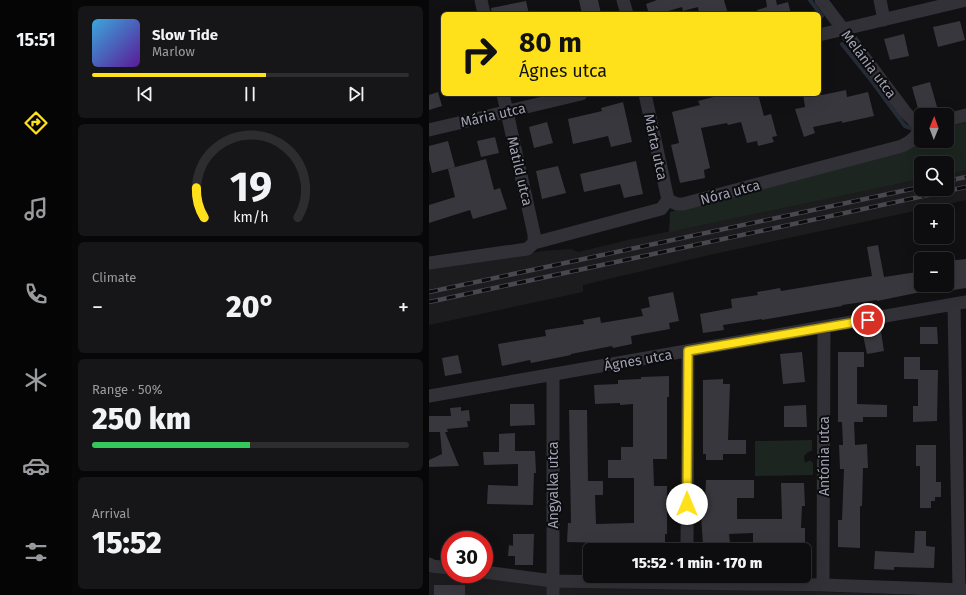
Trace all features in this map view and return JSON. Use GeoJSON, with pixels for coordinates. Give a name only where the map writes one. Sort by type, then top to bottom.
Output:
{"type":"FeatureCollection","features":[{"type":"Feature","properties":{"kind":"street"},"geometry":{"type":"LineString","coordinates":[[481,0],[484,12]]}},
{"type":"Feature","properties":{"kind":"street"},"geometry":{"type":"LineString","coordinates":[[623,0],[626,12]]}},
{"type":"Feature","properties":{"kind":"street","name":"Melánia utca"},"geometry":{"type":"LineString","coordinates":[[821,0],[914,121]]}},
{"type":"Feature","properties":{"kind":"street"},"geometry":{"type":"LineString","coordinates":[[880,0],[884,20]]}},
{"type":"Feature","properties":{"kind":"street"},"geometry":{"type":"LineString","coordinates":[[821,34],[966,0]]}},
{"type":"Feature","properties":{"kind":"street","name":"Matild utca"},"geometry":{"type":"LineString","coordinates":[[503,96],[535,234],[532,245]]}},
{"type":"Feature","properties":{"kind":"street","name":"Mária utca"},"geometry":{"type":"LineString","coordinates":[[429,130],[573,96]]}},
{"type":"Feature","properties":{"kind":"street","name":"Márta utca"},"geometry":{"type":"LineString","coordinates":[[645,96],[668,200]]}},
{"type":"Feature","properties":{"kind":"street"},"geometry":{"type":"LineString","coordinates":[[954,118],[966,115]]}},
{"type":"Feature","properties":{"kind":"street","name":"Nóra utca"},"geometry":{"type":"LineString","coordinates":[[668,200],[677,204],[683,204],[902,146],[910,142],[914,136]]}},
{"type":"Feature","properties":{"kind":"street"},"geometry":{"type":"LineString","coordinates":[[429,262],[527,249],[532,245],[661,209],[668,200]]}},
{"type":"Feature","properties":{"kind":"street"},"geometry":{"type":"LineString","coordinates":[[755,583],[962,590],[960,303]]}},
{"type":"Feature","properties":{"kind":"street","name":"Ágnes utca"},"geometry":{"type":"LineString","coordinates":[[429,396],[960,303]]}},
{"type":"Feature","properties":{"kind":"street","name":"Antónia utca"},"geometry":{"type":"LineString","coordinates":[[823,586],[824,327]]}},
{"type":"Feature","properties":{"kind":"street"},"geometry":{"type":"LineString","coordinates":[[687,543],[688,351]]}},
{"type":"Feature","properties":{"kind":"street","name":"Angyalka utca"},"geometry":{"type":"LineString","coordinates":[[553,375],[553,595]]}},
{"type":"Feature","properties":{"kind":"street"},"geometry":{"type":"LineString","coordinates":[[429,564],[432,566],[441,567]]}},
{"type":"Feature","properties":{"kind":"street"},"geometry":{"type":"LineString","coordinates":[[493,573],[553,581],[583,581]]}},
{"type":"Feature","properties":{"kind":"shaded area"},"geometry":{"type":"Polygon","coordinates":[[[966,122],[966,170],[954,173],[954,156],[914,156],[914,180],[669,232],[670,212],[821,172],[914,139],[914,148],[954,148],[954,125],[966,122]]]}},
{"type":"Feature","properties":{"kind":"shaded area"},"geometry":{"type":"Polygon","coordinates":[[[966,169],[966,200],[947,204],[914,204],[914,211],[714,254],[583,285],[583,292],[429,325],[429,269],[543,251],[571,249],[578,252],[628,240],[914,180],[914,196],[954,196],[954,172],[966,169]]]}},
{"type":"Feature","properties":{"kind":"shaded area"},"geometry":{"type":"Polygon","coordinates":[[[812,440],[812,451],[808,452],[804,456],[805,463],[810,460],[813,463],[813,475],[755,476],[755,441],[812,440]]]}},
{"type":"Feature","properties":{"kind":"shaded area"},"geometry":{"type":"Polygon","coordinates":[[[429,571],[441,572],[441,583],[493,583],[493,579],[547,585],[918,595],[429,595],[429,571]]]}},
{"type":"Feature","properties":{"kind":"building"},"geometry":{"type":"Polygon","coordinates":[[[579,0],[598,0],[601,12],[582,12],[579,0]]]}},
{"type":"Feature","properties":{"kind":"building"},"geometry":{"type":"Polygon","coordinates":[[[657,0],[724,0],[727,12],[699,12],[698,7],[683,11],[682,7],[665,12],[648,12],[646,4],[657,0]]]}},
{"type":"Feature","properties":{"kind":"building"},"geometry":{"type":"Polygon","coordinates":[[[766,0],[776,0],[777,5],[788,2],[790,12],[758,12],[757,10],[767,7],[766,0]]]}},
{"type":"Feature","properties":{"kind":"building"},"geometry":{"type":"Polygon","coordinates":[[[526,1],[529,12],[492,12],[491,8],[526,1]]]}},
{"type":"Feature","properties":{"kind":"building"},"geometry":{"type":"Polygon","coordinates":[[[960,21],[965,40],[938,47],[933,27],[960,21]]]}},
{"type":"Feature","properties":{"kind":"building"},"geometry":{"type":"Polygon","coordinates":[[[904,34],[909,56],[890,60],[884,39],[904,34]]]}},
{"type":"Feature","properties":{"kind":"building"},"geometry":{"type":"Polygon","coordinates":[[[930,82],[937,107],[918,108],[912,87],[930,82]]]}},
{"type":"Feature","properties":{"kind":"building"},"geometry":{"type":"Polygon","coordinates":[[[846,90],[847,97],[868,92],[874,116],[842,123],[842,121],[813,127],[815,133],[804,137],[795,109],[805,107],[803,96],[822,95],[846,90]]]}},
{"type":"Feature","properties":{"kind":"building"},"geometry":{"type":"Polygon","coordinates":[[[438,92],[442,106],[429,110],[429,95],[438,92]]]}},
{"type":"Feature","properties":{"kind":"building"},"geometry":{"type":"Polygon","coordinates":[[[717,96],[759,96],[764,116],[771,114],[777,136],[772,137],[774,142],[758,146],[757,141],[747,143],[741,122],[701,128],[710,168],[704,170],[705,178],[680,183],[671,145],[679,143],[672,112],[700,105],[698,101],[717,96]]]}},
{"type":"Feature","properties":{"kind":"building"},"geometry":{"type":"Polygon","coordinates":[[[623,102],[632,142],[611,147],[608,136],[573,144],[568,119],[602,111],[601,108],[623,102]]]}},
{"type":"Feature","properties":{"kind":"building"},"geometry":{"type":"Polygon","coordinates":[[[547,122],[553,143],[534,148],[529,127],[547,122]]]}},
{"type":"Feature","properties":{"kind":"building"},"geometry":{"type":"Polygon","coordinates":[[[495,137],[499,153],[481,157],[477,141],[495,137]]]}},
{"type":"Feature","properties":{"kind":"building"},"geometry":{"type":"Polygon","coordinates":[[[448,141],[455,167],[432,173],[429,160],[429,146],[448,141]]]}},
{"type":"Feature","properties":{"kind":"building"},"geometry":{"type":"Polygon","coordinates":[[[486,159],[494,190],[500,188],[507,209],[473,219],[470,210],[429,223],[429,205],[455,197],[448,169],[486,159]]]}},
{"type":"Feature","properties":{"kind":"building"},"geometry":{"type":"Polygon","coordinates":[[[636,161],[643,194],[624,198],[620,184],[584,192],[580,174],[636,161]]]}},
{"type":"Feature","properties":{"kind":"building"},"geometry":{"type":"Polygon","coordinates":[[[558,166],[566,193],[542,199],[536,171],[558,166]]]}},
{"type":"Feature","properties":{"kind":"building"},"geometry":{"type":"Polygon","coordinates":[[[878,245],[884,277],[914,272],[914,292],[921,292],[877,301],[842,305],[762,320],[723,325],[724,330],[703,333],[700,314],[732,308],[731,299],[758,295],[757,292],[780,288],[781,291],[872,276],[867,247],[878,245]]]}},
{"type":"Feature","properties":{"kind":"building"},"geometry":{"type":"Polygon","coordinates":[[[966,259],[966,288],[954,290],[954,260],[966,259]]]}},
{"type":"Feature","properties":{"kind":"building"},"geometry":{"type":"Polygon","coordinates":[[[673,292],[679,321],[669,323],[670,329],[631,336],[632,344],[613,348],[612,346],[531,363],[530,360],[502,366],[498,344],[546,336],[545,330],[584,324],[583,320],[600,317],[601,323],[643,316],[641,309],[650,307],[648,297],[673,292]]]}},
{"type":"Feature","properties":{"kind":"building"},"geometry":{"type":"Polygon","coordinates":[[[920,327],[937,327],[938,344],[920,344],[920,327]]]}},
{"type":"Feature","properties":{"kind":"building"},"geometry":{"type":"Polygon","coordinates":[[[881,332],[884,351],[867,354],[863,335],[881,332]]]}},
{"type":"Feature","properties":{"kind":"building"},"geometry":{"type":"Polygon","coordinates":[[[802,352],[805,382],[783,384],[780,354],[802,352]]]}},
{"type":"Feature","properties":{"kind":"building"},"geometry":{"type":"Polygon","coordinates":[[[838,352],[864,352],[864,367],[857,367],[857,404],[887,405],[887,417],[863,417],[863,422],[854,422],[855,445],[867,444],[868,468],[863,468],[862,506],[860,506],[860,548],[838,547],[838,520],[842,520],[844,469],[840,469],[839,445],[843,445],[842,422],[838,422],[838,352]]]}},
{"type":"Feature","properties":{"kind":"building"},"geometry":{"type":"Polygon","coordinates":[[[458,355],[462,373],[445,376],[442,358],[458,355]]]}},
{"type":"Feature","properties":{"kind":"building"},"geometry":{"type":"Polygon","coordinates":[[[904,357],[920,357],[920,370],[938,370],[937,421],[913,422],[913,406],[918,406],[918,379],[904,379],[904,357]]]}},
{"type":"Feature","properties":{"kind":"building"},"geometry":{"type":"Polygon","coordinates":[[[669,376],[669,397],[667,397],[667,459],[653,459],[654,486],[667,486],[667,534],[665,534],[665,543],[567,542],[568,523],[571,523],[569,410],[587,410],[588,481],[603,481],[603,495],[595,495],[596,524],[634,523],[634,478],[608,478],[608,460],[621,460],[621,447],[633,447],[633,404],[595,404],[594,385],[618,384],[618,380],[641,379],[641,377],[669,376]]]}},
{"type":"Feature","properties":{"kind":"building"},"geometry":{"type":"Polygon","coordinates":[[[723,379],[723,384],[730,384],[728,440],[746,440],[746,454],[723,454],[723,460],[706,460],[706,454],[703,454],[703,380],[723,379]]]}},
{"type":"Feature","properties":{"kind":"building"},"geometry":{"type":"Polygon","coordinates":[[[510,404],[534,404],[535,425],[510,426],[510,404]]]}},
{"type":"Feature","properties":{"kind":"building"},"geometry":{"type":"Polygon","coordinates":[[[806,405],[807,427],[784,427],[784,406],[806,405]]]}},
{"type":"Feature","properties":{"kind":"building"},"geometry":{"type":"Polygon","coordinates":[[[461,407],[461,411],[469,410],[470,421],[467,421],[468,427],[447,429],[448,432],[445,432],[459,466],[429,467],[429,460],[442,454],[440,432],[429,432],[429,416],[451,416],[450,408],[461,407]]]}},
{"type":"Feature","properties":{"kind":"building"},"geometry":{"type":"Polygon","coordinates":[[[515,433],[515,451],[535,451],[536,473],[534,473],[533,505],[487,504],[488,485],[518,486],[518,464],[484,465],[483,452],[499,452],[499,434],[515,433]]]}},
{"type":"Feature","properties":{"kind":"building"},"geometry":{"type":"Polygon","coordinates":[[[916,445],[936,445],[936,482],[941,482],[941,497],[935,497],[935,501],[931,501],[931,508],[920,508],[920,466],[916,466],[916,445]]]}},
{"type":"Feature","properties":{"kind":"building"},"geometry":{"type":"Polygon","coordinates":[[[706,480],[754,480],[754,498],[737,498],[737,519],[782,519],[781,483],[804,483],[805,506],[802,506],[801,528],[805,528],[805,543],[753,543],[753,533],[729,534],[730,543],[703,543],[700,500],[705,500],[706,480]]]}},
{"type":"Feature","properties":{"kind":"building"},"geometry":{"type":"Polygon","coordinates":[[[915,531],[926,531],[926,546],[935,547],[934,568],[894,567],[894,570],[874,569],[875,551],[914,553],[915,531]]]}},
{"type":"Feature","properties":{"kind":"building"},"geometry":{"type":"Polygon","coordinates":[[[513,534],[534,534],[533,565],[515,565],[515,556],[508,556],[509,545],[513,546],[513,534]]]}},
{"type":"Feature","properties":{"kind":"building"},"geometry":{"type":"Polygon","coordinates":[[[434,585],[465,585],[465,595],[434,595],[434,585]]]}},
{"type":"Feature","properties":{"kind":"waterway"},"geometry":{"type":"LineString","coordinates":[[810,0],[819,12]]}},
{"type":"Feature","properties":{"kind":"waterway"},"geometry":{"type":"LineString","coordinates":[[842,44],[905,126],[914,129]]}},
{"type":"Feature","properties":{"kind":"railway"},"geometry":{"type":"LineString","coordinates":[[954,180],[966,177]]}},
{"type":"Feature","properties":{"kind":"railway"},"geometry":{"type":"LineString","coordinates":[[429,302],[966,187]]}},
{"type":"Feature","properties":{"kind":"railway"},"geometry":{"type":"LineString","coordinates":[[429,292],[914,188]]}},
{"type":"Feature","properties":{"kind":"route"},"geometry":{"type":"LineString","coordinates":[[687,504],[688,351],[868,320]]}}]}
